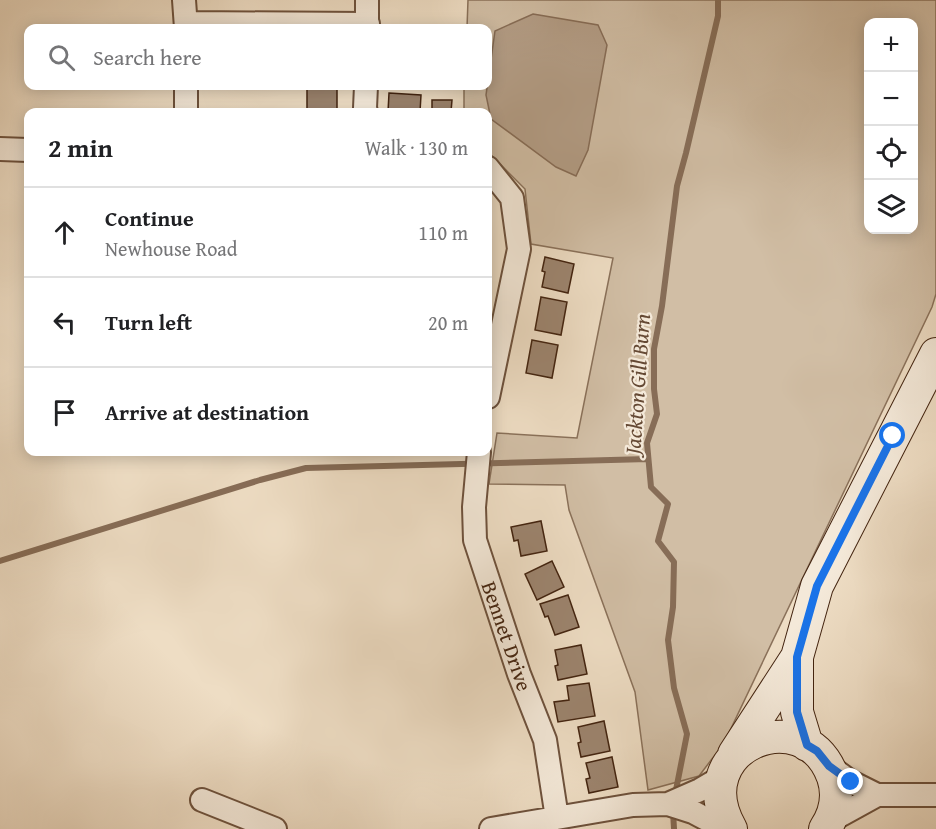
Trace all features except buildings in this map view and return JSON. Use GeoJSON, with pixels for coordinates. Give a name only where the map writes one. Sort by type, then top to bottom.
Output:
{"type":"FeatureCollection","features":[{"type":"Feature","properties":{"kind":"street"},"geometry":{"type":"LineString","coordinates":[[184,0],[186,24]]}},
{"type":"Feature","properties":{"kind":"street"},"geometry":{"type":"LineString","coordinates":[[367,0],[367,24]]}},
{"type":"Feature","properties":{"kind":"street"},"geometry":{"type":"LineString","coordinates":[[186,90],[186,108]]}},
{"type":"Feature","properties":{"kind":"street"},"geometry":{"type":"LineString","coordinates":[[365,108],[366,90]]}},
{"type":"Feature","properties":{"kind":"street"},"geometry":{"type":"LineString","coordinates":[[0,149],[24,150]]}},
{"type":"Feature","properties":{"kind":"street"},"geometry":{"type":"LineString","coordinates":[[492,173],[512,198],[519,249],[492,378]]}},
{"type":"Feature","properties":{"kind":"street"},"geometry":{"type":"LineString","coordinates":[[828,825],[836,803],[835,784],[797,712],[797,657],[817,586],[936,354]]}},
{"type":"Feature","properties":{"kind":"street","name":"Bennet Drive"},"geometry":{"type":"LineString","coordinates":[[479,456],[474,507],[475,540],[519,674],[545,740],[556,818]]}},
{"type":"Feature","properties":{"kind":"street"},"geometry":{"type":"LineString","coordinates":[[730,829],[723,816],[719,796],[726,768],[797,657]]}},
{"type":"Feature","properties":{"kind":"street"},"geometry":{"type":"LineString","coordinates":[[669,804],[700,790],[726,768],[745,746],[763,738],[782,736],[801,741],[851,782],[877,795],[936,795]]}},
{"type":"Feature","properties":{"kind":"street"},"geometry":{"type":"LineString","coordinates":[[828,825],[877,795]]}},
{"type":"Feature","properties":{"kind":"street"},"geometry":{"type":"LineString","coordinates":[[202,800],[275,829]]}},
{"type":"Feature","properties":{"kind":"street"},"geometry":{"type":"LineString","coordinates":[[498,828],[633,805],[669,804],[693,812],[725,829]]}},
{"type":"Feature","properties":{"kind":"shaded area"},"geometry":{"type":"Polygon","coordinates":[[[468,0],[936,0],[936,294],[932,307],[724,743],[699,776],[648,790],[635,692],[569,510],[565,485],[489,484],[497,433],[577,438],[613,258],[531,244],[525,189],[492,156],[492,108],[464,108],[464,90],[492,90],[492,24],[467,24],[468,0]]]}},
{"type":"Feature","properties":{"kind":"shaded area"},"geometry":{"type":"Polygon","coordinates":[[[533,14],[598,25],[607,45],[588,150],[576,176],[556,167],[492,120],[492,108],[489,108],[486,95],[487,90],[492,90],[492,52],[495,31],[533,14]]]}},
{"type":"Feature","properties":{"kind":"waterway","name":"Jackton Gill Burn"},"geometry":{"type":"LineString","coordinates":[[675,795],[687,734],[674,688],[668,640],[673,607],[674,562],[658,541],[668,504],[651,487],[647,443],[657,414],[654,389],[654,349],[662,306],[677,186],[718,16],[718,0]]}},
{"type":"Feature","properties":{"kind":"waterway"},"geometry":{"type":"LineString","coordinates":[[0,561],[260,480],[306,468],[648,459]]}},
{"type":"Feature","properties":{"kind":"waterway","name":"Jackton Gill Burn"},"geometry":{"type":"LineString","coordinates":[[673,811],[674,829]]}},
{"type":"Feature","properties":{"kind":"route"},"geometry":{"type":"LineString","coordinates":[[851,782],[829,766],[817,751],[807,745],[797,712],[797,657],[817,586],[893,436]]}}]}
